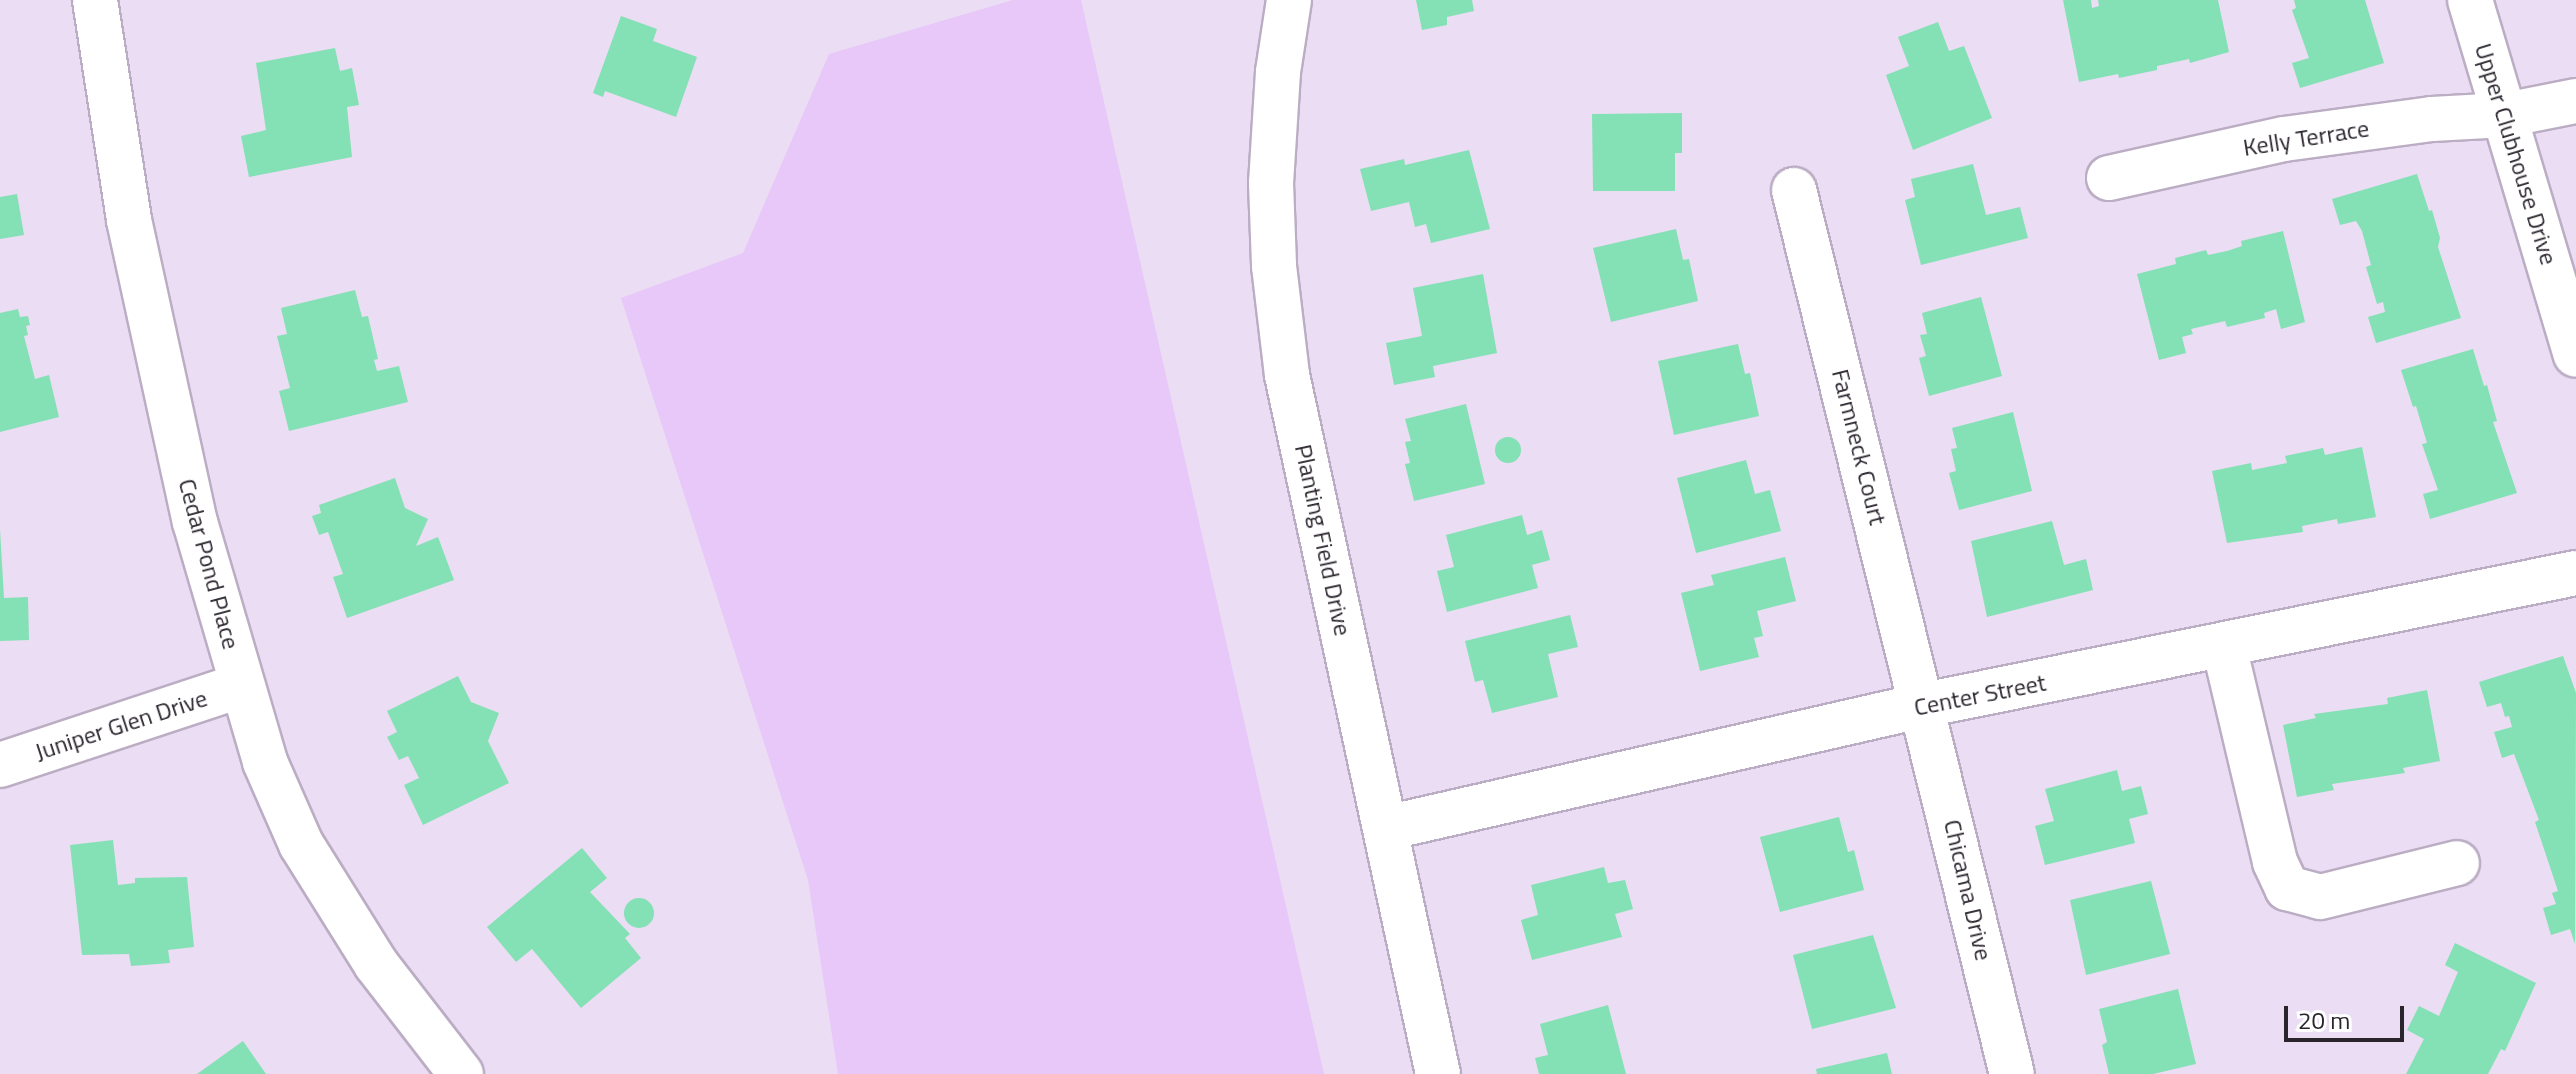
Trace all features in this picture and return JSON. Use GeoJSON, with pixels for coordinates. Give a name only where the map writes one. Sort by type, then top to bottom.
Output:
{"type":"FeatureCollection","features":[{"type":"Feature","properties":{"kind":"street","name":"Cedar Pond Place"},"geometry":{"type":"LineString","coordinates":[[95,0],[129,220],[195,522],[265,762],[301,844],[376,964],[461,1074]]}},
{"type":"Feature","properties":{"kind":"street","name":"Planting Field Drive"},"geometry":{"type":"LineString","coordinates":[[1289,0],[1278,72],[1271,183],[1274,266],[1287,375],[1438,1074]]}},
{"type":"Feature","properties":{"kind":"street","name":"Upper Clubhouse Drive"},"geometry":{"type":"LineString","coordinates":[[2470,0],[2576,355]]}},
{"type":"Feature","properties":{"kind":"street","name":"Kelly Terrace"},"geometry":{"type":"LineString","coordinates":[[2109,178],[2284,139],[2432,119],[2505,115],[2576,101]]}},
{"type":"Feature","properties":{"kind":"street","name":"Farmneck Court"},"geometry":{"type":"LineString","coordinates":[[1794,190],[1924,705]]}},
{"type":"Feature","properties":{"kind":"street","name":"Center Street"},"geometry":{"type":"LineString","coordinates":[[1386,828],[1924,705],[2576,573]]}},
{"type":"Feature","properties":{"kind":"street"},"geometry":{"type":"LineString","coordinates":[[2224,646],[2275,862],[2287,888],[2320,897],[2457,863]]}},
{"type":"Feature","properties":{"kind":"street","name":"Juniper Glen Drive"},"geometry":{"type":"LineString","coordinates":[[0,765],[242,685]]}},
{"type":"Feature","properties":{"kind":"street","name":"Chicama Drive"},"geometry":{"type":"LineString","coordinates":[[1924,705],[2012,1074]]}},
{"type":"Feature","properties":{"kind":"shaded area"},"geometry":{"type":"Polygon","coordinates":[[[1013,0],[1081,0],[1324,1074],[838,1074],[808,880],[621,298],[743,253],[829,54],[1013,0]]]}},
{"type":"Feature","properties":{"kind":"building"},"geometry":{"type":"Polygon","coordinates":[[[1416,0],[1472,0],[1474,11],[1447,17],[1447,25],[1422,30],[1416,0]]]}},
{"type":"Feature","properties":{"kind":"building"},"geometry":{"type":"Polygon","coordinates":[[[2063,0],[2091,0],[2092,8],[2099,6],[2098,0],[2218,0],[2229,52],[2190,63],[2189,59],[2157,66],[2157,70],[2119,78],[2118,74],[2079,82],[2063,0]]]}},
{"type":"Feature","properties":{"kind":"building"},"geometry":{"type":"Polygon","coordinates":[[[2294,0],[2365,0],[2384,63],[2300,88],[2292,63],[2309,58],[2292,10],[2296,8],[2294,0]]]}},
{"type":"Feature","properties":{"kind":"building"},"geometry":{"type":"Polygon","coordinates":[[[621,16],[657,29],[653,41],[697,57],[676,117],[605,91],[603,97],[593,93],[621,16]]]}},
{"type":"Feature","properties":{"kind":"building"},"geometry":{"type":"Polygon","coordinates":[[[1938,22],[1949,51],[1964,46],[1992,118],[1913,150],[1886,75],[1909,66],[1898,37],[1938,22]]]}},
{"type":"Feature","properties":{"kind":"building"},"geometry":{"type":"Polygon","coordinates":[[[335,48],[340,71],[352,68],[359,105],[347,107],[352,157],[249,177],[241,136],[266,130],[256,63],[335,48]]]}},
{"type":"Feature","properties":{"kind":"building"},"geometry":{"type":"Polygon","coordinates":[[[1682,113],[1682,153],[1675,153],[1675,191],[1593,191],[1592,114],[1682,113]]]}},
{"type":"Feature","properties":{"kind":"building"},"geometry":{"type":"Polygon","coordinates":[[[1469,150],[1490,229],[1431,243],[1426,224],[1415,227],[1409,202],[1371,211],[1360,169],[1404,159],[1405,165],[1469,150]]]}},
{"type":"Feature","properties":{"kind":"building"},"geometry":{"type":"Polygon","coordinates":[[[1973,164],[1986,215],[2020,207],[2028,238],[1921,265],[1905,200],[1915,197],[1911,179],[1973,164]]]}},
{"type":"Feature","properties":{"kind":"building"},"geometry":{"type":"Polygon","coordinates":[[[2417,174],[2429,211],[2432,210],[2440,238],[2438,247],[2461,318],[2376,343],[2368,317],[2385,312],[2383,302],[2377,304],[2366,267],[2371,265],[2362,231],[2356,221],[2340,225],[2332,199],[2417,174]]]}},
{"type":"Feature","properties":{"kind":"building"},"geometry":{"type":"Polygon","coordinates":[[[17,194],[24,235],[0,239],[0,197],[17,194]]]}},
{"type":"Feature","properties":{"kind":"building"},"geometry":{"type":"Polygon","coordinates":[[[1676,229],[1683,260],[1689,259],[1698,301],[1611,322],[1593,248],[1676,229]]]}},
{"type":"Feature","properties":{"kind":"building"},"geometry":{"type":"Polygon","coordinates":[[[2283,231],[2305,322],[2281,329],[2276,309],[2264,313],[2265,318],[2227,327],[2225,321],[2191,329],[2193,334],[2182,337],[2186,353],[2159,360],[2137,274],[2176,264],[2175,258],[2206,250],[2208,255],[2227,251],[2242,246],[2241,241],[2283,231]]]}},
{"type":"Feature","properties":{"kind":"building"},"geometry":{"type":"Polygon","coordinates":[[[1483,274],[1497,353],[1433,366],[1435,377],[1394,385],[1386,343],[1422,336],[1413,288],[1483,274]]]}},
{"type":"Feature","properties":{"kind":"building"},"geometry":{"type":"Polygon","coordinates":[[[355,290],[362,317],[368,316],[378,359],[374,360],[377,371],[399,366],[408,402],[289,431],[279,391],[290,388],[277,336],[287,334],[281,308],[355,290]]]}},
{"type":"Feature","properties":{"kind":"building"},"geometry":{"type":"Polygon","coordinates":[[[1981,297],[2002,376],[1929,396],[1919,358],[1926,356],[1920,335],[1927,334],[1922,313],[1981,297]]]}},
{"type":"Feature","properties":{"kind":"building"},"geometry":{"type":"Polygon","coordinates":[[[18,309],[20,317],[28,316],[28,335],[24,336],[35,379],[49,375],[59,417],[0,432],[0,313],[18,309]]]}},
{"type":"Feature","properties":{"kind":"building"},"geometry":{"type":"Polygon","coordinates":[[[1738,344],[1745,374],[1750,373],[1759,416],[1674,435],[1658,361],[1738,344]]]}},
{"type":"Feature","properties":{"kind":"building"},"geometry":{"type":"Polygon","coordinates":[[[2473,349],[2484,386],[2487,385],[2497,421],[2493,422],[2517,493],[2430,519],[2423,494],[2438,490],[2422,444],[2427,443],[2416,406],[2413,407],[2401,370],[2473,349]]]}},
{"type":"Feature","properties":{"kind":"building"},"geometry":{"type":"Polygon","coordinates":[[[1466,404],[1485,484],[1414,501],[1405,464],[1410,463],[1405,442],[1411,441],[1405,419],[1466,404]]]}},
{"type":"Feature","properties":{"kind":"building"},"geometry":{"type":"Polygon","coordinates":[[[2013,412],[2032,491],[1959,510],[1949,473],[1956,471],[1951,449],[1957,448],[1952,428],[2013,412]]]}},
{"type":"Feature","properties":{"kind":"building"},"geometry":{"type":"Polygon","coordinates":[[[1508,437],[1517,441],[1521,450],[1517,459],[1508,463],[1499,459],[1495,450],[1499,441],[1508,437]]]}},
{"type":"Feature","properties":{"kind":"building"},"geometry":{"type":"Polygon","coordinates":[[[2362,447],[2376,517],[2338,524],[2337,519],[2302,526],[2303,532],[2227,543],[2212,471],[2251,463],[2252,470],[2287,463],[2285,456],[2323,448],[2325,455],[2362,447]]]}},
{"type":"Feature","properties":{"kind":"building"},"geometry":{"type":"Polygon","coordinates":[[[1746,460],[1755,494],[1770,490],[1781,531],[1696,553],[1677,478],[1746,460]]]}},
{"type":"Feature","properties":{"kind":"building"},"geometry":{"type":"Polygon","coordinates":[[[395,478],[405,508],[428,519],[416,546],[438,537],[454,580],[347,618],[333,577],[343,574],[328,532],[319,535],[312,516],[321,513],[319,505],[395,478]]]}},
{"type":"Feature","properties":{"kind":"building"},"geometry":{"type":"Polygon","coordinates":[[[1522,515],[1527,535],[1542,530],[1550,560],[1532,565],[1538,588],[1447,612],[1437,571],[1454,567],[1446,535],[1522,515]]]}},
{"type":"Feature","properties":{"kind":"building"},"geometry":{"type":"Polygon","coordinates":[[[2052,521],[2064,565],[2086,559],[2093,590],[1987,617],[1971,541],[2052,521]]]}},
{"type":"Feature","properties":{"kind":"building"},"geometry":{"type":"Polygon","coordinates":[[[0,529],[4,598],[28,597],[29,640],[0,641],[0,529]]]}},
{"type":"Feature","properties":{"kind":"building"},"geometry":{"type":"Polygon","coordinates":[[[1785,557],[1796,601],[1757,611],[1763,636],[1754,638],[1759,657],[1700,671],[1681,593],[1714,585],[1711,575],[1785,557]]]}},
{"type":"Feature","properties":{"kind":"building"},"geometry":{"type":"Polygon","coordinates":[[[1570,615],[1578,647],[1548,654],[1558,697],[1492,713],[1483,680],[1475,682],[1465,641],[1570,615]]]}},
{"type":"Feature","properties":{"kind":"building"},"geometry":{"type":"Polygon","coordinates":[[[2563,656],[2576,693],[2575,944],[2570,929],[2551,935],[2543,908],[2556,904],[2552,893],[2558,891],[2535,822],[2539,820],[2514,754],[2502,758],[2494,732],[2512,727],[2509,716],[2505,717],[2501,703],[2487,707],[2479,682],[2563,656]]]}},
{"type":"Feature","properties":{"kind":"building"},"geometry":{"type":"Polygon","coordinates":[[[458,676],[471,702],[499,713],[488,741],[509,783],[423,825],[404,785],[419,778],[408,756],[399,760],[387,737],[397,732],[387,711],[458,676]]]}},
{"type":"Feature","properties":{"kind":"building"},"geometry":{"type":"Polygon","coordinates":[[[2427,690],[2440,761],[2403,768],[2405,773],[2332,784],[2334,790],[2297,797],[2283,725],[2316,718],[2314,714],[2388,704],[2387,698],[2427,690]]]}},
{"type":"Feature","properties":{"kind":"building"},"geometry":{"type":"Polygon","coordinates":[[[2117,770],[2122,791],[2141,786],[2148,814],[2129,819],[2135,843],[2045,865],[2035,826],[2054,821],[2045,789],[2117,770]]]}},
{"type":"Feature","properties":{"kind":"building"},"geometry":{"type":"Polygon","coordinates":[[[1839,817],[1848,852],[1854,850],[1864,890],[1780,912],[1760,837],[1839,817]]]}},
{"type":"Feature","properties":{"kind":"building"},"geometry":{"type":"Polygon","coordinates":[[[113,840],[118,885],[135,883],[135,878],[187,877],[194,947],[168,950],[170,963],[131,966],[129,954],[82,955],[70,845],[113,840]]]}},
{"type":"Feature","properties":{"kind":"building"},"geometry":{"type":"Polygon","coordinates":[[[582,848],[607,878],[590,892],[630,934],[625,938],[641,958],[581,1008],[532,949],[516,962],[487,927],[582,848]]]}},
{"type":"Feature","properties":{"kind":"building"},"geometry":{"type":"Polygon","coordinates":[[[1604,867],[1608,883],[1625,880],[1633,909],[1615,914],[1622,937],[1532,960],[1521,920],[1538,915],[1531,885],[1604,867]]]}},
{"type":"Feature","properties":{"kind":"building"},"geometry":{"type":"Polygon","coordinates":[[[2151,881],[2170,954],[2086,975],[2070,900],[2151,881]]]}},
{"type":"Feature","properties":{"kind":"building"},"geometry":{"type":"Polygon","coordinates":[[[639,898],[650,902],[654,913],[650,924],[639,928],[628,924],[624,913],[628,902],[639,898]]]}},
{"type":"Feature","properties":{"kind":"building"},"geometry":{"type":"Polygon","coordinates":[[[1873,935],[1896,1008],[1812,1029],[1793,955],[1873,935]]]}},
{"type":"Feature","properties":{"kind":"building"},"geometry":{"type":"Polygon","coordinates":[[[2455,943],[2536,983],[2505,1051],[2501,1049],[2488,1074],[2406,1074],[2424,1039],[2407,1030],[2419,1006],[2439,1016],[2458,972],[2445,965],[2455,943]]]}},
{"type":"Feature","properties":{"kind":"building"},"geometry":{"type":"Polygon","coordinates":[[[2178,989],[2196,1064],[2153,1074],[2109,1074],[2102,1045],[2107,1042],[2099,1009],[2178,989]]]}},
{"type":"Feature","properties":{"kind":"building"},"geometry":{"type":"Polygon","coordinates":[[[1608,1005],[1626,1074],[1539,1074],[1535,1058],[1548,1055],[1540,1024],[1608,1005]]]}},
{"type":"Feature","properties":{"kind":"building"},"geometry":{"type":"Polygon","coordinates":[[[243,1041],[266,1074],[197,1074],[243,1041]]]}},
{"type":"Feature","properties":{"kind":"building"},"geometry":{"type":"Polygon","coordinates":[[[1887,1053],[1892,1074],[1817,1074],[1816,1069],[1887,1053]]]}}]}
